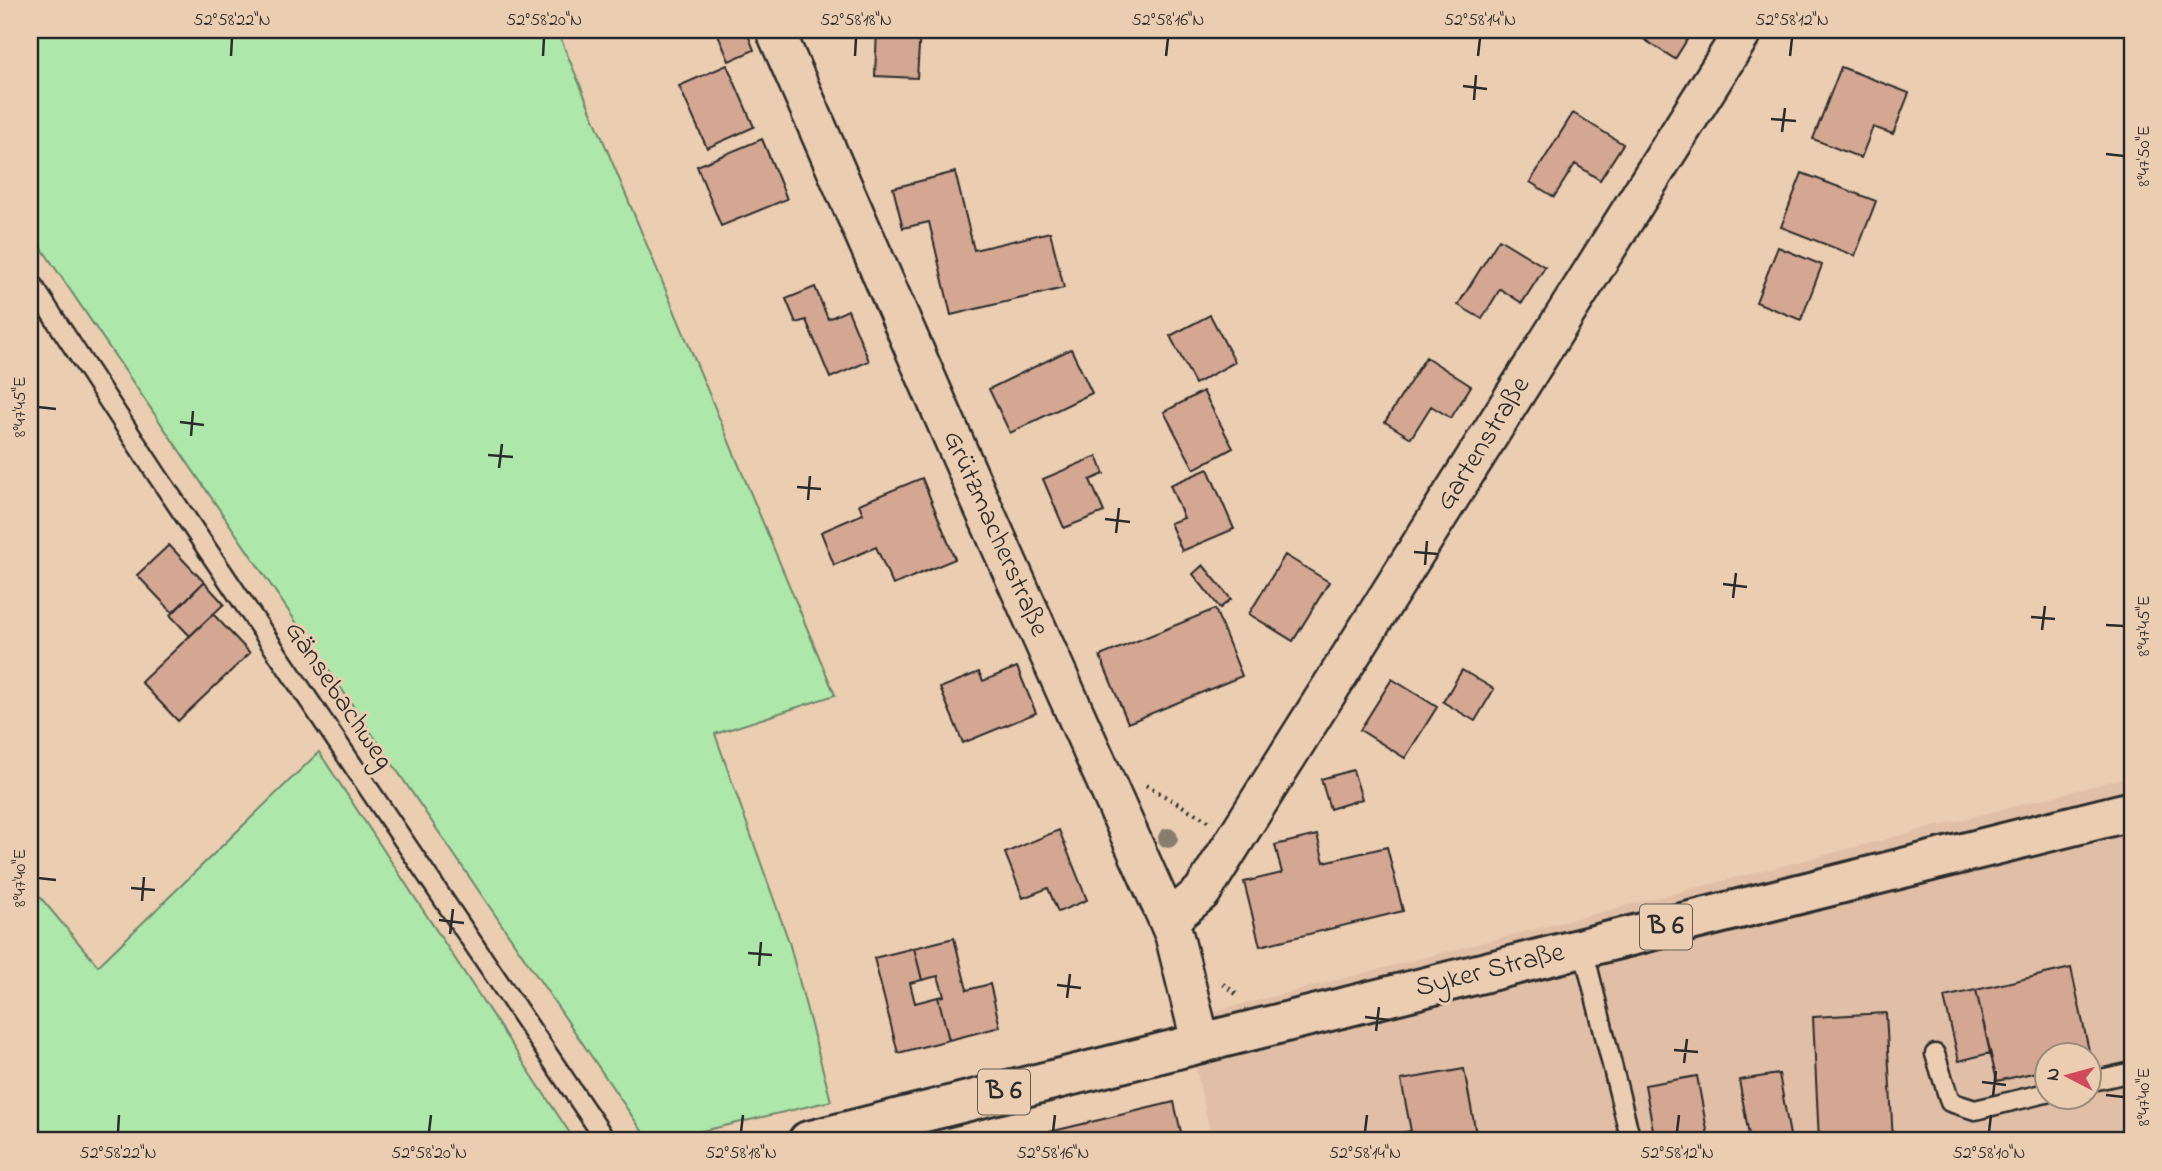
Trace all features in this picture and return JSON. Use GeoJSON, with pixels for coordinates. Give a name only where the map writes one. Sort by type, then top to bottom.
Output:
{"type":"FeatureCollection","features":[{"type":"Feature","properties":{"kind":"main road","name":"Syker Straße"},"geometry":{"type":"LineString","coordinates":[[808,1141],[2132,811]]}},
{"type":"Feature","properties":{"kind":"street","name":"Grützmacherstraße"},"geometry":{"type":"LineString","coordinates":[[775,30],[972,484],[1168,921],[1201,1044]]}},
{"type":"Feature","properties":{"kind":"street","name":"Gartenstraße"},"geometry":{"type":"LineString","coordinates":[[1168,921],[1202,892],[1744,30]]}},
{"type":"Feature","properties":{"kind":"lane","name":"Gänsebachweg"},"geometry":{"type":"LineString","coordinates":[[30,281],[157,475],[601,1133],[603,1141]]}},
{"type":"Feature","properties":{"kind":"lane"},"geometry":{"type":"LineString","coordinates":[[1583,948],[1631,1141]]}},
{"type":"Feature","properties":{"kind":"lane"},"geometry":{"type":"LineString","coordinates":[[1935,1054],[1950,1102],[1975,1110],[2032,1096]]}},
{"type":"Feature","properties":{"kind":"lane"},"geometry":{"type":"LineString","coordinates":[[2102,1079],[2132,1072]]}},
{"type":"Feature","properties":{"kind":"shaded area"},"geometry":{"type":"Polygon","coordinates":[[[2132,776],[2132,1141],[1212,1141],[1185,1019],[2132,776]]]}},
{"type":"Feature","properties":{"kind":"green space"},"geometry":{"type":"Polygon","coordinates":[[[30,30],[557,30],[835,695],[715,734],[789,942],[831,1101],[660,1141],[649,1141],[30,231],[30,30]]]}},
{"type":"Feature","properties":{"kind":"green space"},"geometry":{"type":"Polygon","coordinates":[[[319,752],[575,1141],[30,1141],[30,885],[98,966],[319,752]]]}},
{"type":"Feature","properties":{"kind":"building"},"geometry":{"type":"Polygon","coordinates":[[[716,30],[746,30],[754,50],[729,61],[716,30]]]}},
{"type":"Feature","properties":{"kind":"building"},"geometry":{"type":"Polygon","coordinates":[[[877,30],[920,30],[917,78],[875,76],[877,30]]]}},
{"type":"Feature","properties":{"kind":"building"},"geometry":{"type":"Polygon","coordinates":[[[1632,30],[1693,30],[1675,59],[1632,30]]]}},
{"type":"Feature","properties":{"kind":"building"},"geometry":{"type":"Polygon","coordinates":[[[727,65],[754,127],[707,148],[679,86],[727,65]]]}},
{"type":"Feature","properties":{"kind":"building"},"geometry":{"type":"Polygon","coordinates":[[[1841,67],[1909,93],[1893,134],[1873,127],[1861,158],[1813,139],[1841,67]]]}},
{"type":"Feature","properties":{"kind":"building"},"geometry":{"type":"Polygon","coordinates":[[[1573,113],[1623,144],[1600,180],[1575,164],[1554,197],[1530,182],[1573,113]]]}},
{"type":"Feature","properties":{"kind":"building"},"geometry":{"type":"Polygon","coordinates":[[[762,139],[787,199],[721,226],[697,166],[762,139]]]}},
{"type":"Feature","properties":{"kind":"building"},"geometry":{"type":"Polygon","coordinates":[[[955,172],[974,250],[1050,232],[1064,288],[951,315],[929,222],[903,228],[893,188],[955,172]]]}},
{"type":"Feature","properties":{"kind":"building"},"geometry":{"type":"Polygon","coordinates":[[[1802,173],[1876,201],[1855,256],[1781,227],[1802,173]]]}},
{"type":"Feature","properties":{"kind":"building"},"geometry":{"type":"Polygon","coordinates":[[[1499,239],[1545,267],[1522,303],[1500,289],[1482,319],[1458,305],[1499,239]]]}},
{"type":"Feature","properties":{"kind":"building"},"geometry":{"type":"Polygon","coordinates":[[[1778,247],[1822,265],[1801,320],[1756,302],[1778,247]]]}},
{"type":"Feature","properties":{"kind":"building"},"geometry":{"type":"Polygon","coordinates":[[[815,287],[828,319],[848,310],[869,361],[830,378],[806,320],[796,323],[786,299],[815,287]]]}},
{"type":"Feature","properties":{"kind":"building"},"geometry":{"type":"Polygon","coordinates":[[[1210,315],[1235,362],[1195,384],[1170,336],[1210,315]]]}},
{"type":"Feature","properties":{"kind":"building"},"geometry":{"type":"Polygon","coordinates":[[[1071,349],[1092,393],[1010,433],[989,389],[1071,349]]]}},
{"type":"Feature","properties":{"kind":"building"},"geometry":{"type":"Polygon","coordinates":[[[1426,357],[1471,386],[1451,418],[1431,406],[1411,438],[1385,422],[1426,357]]]}},
{"type":"Feature","properties":{"kind":"building"},"geometry":{"type":"Polygon","coordinates":[[[1203,391],[1233,448],[1194,469],[1164,412],[1203,391]]]}},
{"type":"Feature","properties":{"kind":"building"},"geometry":{"type":"Polygon","coordinates":[[[1097,456],[1104,474],[1090,480],[1104,512],[1064,528],[1043,479],[1097,456]]]}},
{"type":"Feature","properties":{"kind":"building"},"geometry":{"type":"Polygon","coordinates":[[[1208,469],[1234,529],[1182,551],[1170,523],[1184,518],[1170,485],[1208,469]]]}},
{"type":"Feature","properties":{"kind":"building"},"geometry":{"type":"Polygon","coordinates":[[[922,478],[955,559],[893,585],[876,547],[834,565],[821,532],[863,514],[859,504],[922,478]]]}},
{"type":"Feature","properties":{"kind":"building"},"geometry":{"type":"Polygon","coordinates":[[[169,545],[204,582],[173,613],[137,575],[169,545]]]}},
{"type":"Feature","properties":{"kind":"building"},"geometry":{"type":"Polygon","coordinates":[[[1285,555],[1329,582],[1293,641],[1249,614],[1285,555]]]}},
{"type":"Feature","properties":{"kind":"building"},"geometry":{"type":"Polygon","coordinates":[[[1203,565],[1231,599],[1220,608],[1193,574],[1203,565]]]}},
{"type":"Feature","properties":{"kind":"building"},"geometry":{"type":"Polygon","coordinates":[[[204,582],[224,604],[190,636],[170,615],[204,582]]]}},
{"type":"Feature","properties":{"kind":"building"},"geometry":{"type":"Polygon","coordinates":[[[1215,609],[1242,676],[1128,723],[1100,656],[1215,609]]]}},
{"type":"Feature","properties":{"kind":"building"},"geometry":{"type":"Polygon","coordinates":[[[213,614],[250,653],[178,721],[141,682],[213,614]]]}},
{"type":"Feature","properties":{"kind":"building"},"geometry":{"type":"Polygon","coordinates":[[[1017,667],[1036,713],[963,743],[940,688],[979,672],[983,681],[1017,667]]]}},
{"type":"Feature","properties":{"kind":"building"},"geometry":{"type":"Polygon","coordinates":[[[1462,670],[1494,689],[1475,721],[1443,702],[1462,670]]]}},
{"type":"Feature","properties":{"kind":"building"},"geometry":{"type":"Polygon","coordinates":[[[1392,679],[1437,707],[1405,758],[1360,730],[1392,679]]]}},
{"type":"Feature","properties":{"kind":"building"},"geometry":{"type":"Polygon","coordinates":[[[1353,770],[1362,799],[1330,809],[1321,779],[1353,770]]]}},
{"type":"Feature","properties":{"kind":"building"},"geometry":{"type":"Polygon","coordinates":[[[1059,830],[1087,900],[1058,912],[1048,888],[1023,898],[1005,853],[1059,830]]]}},
{"type":"Feature","properties":{"kind":"building"},"geometry":{"type":"Polygon","coordinates":[[[1317,835],[1324,862],[1387,847],[1403,911],[1260,946],[1244,882],[1282,873],[1275,845],[1317,835]]]}},
{"type":"Feature","properties":{"kind":"building"},"geometry":{"type":"Polygon","coordinates":[[[954,938],[967,990],[990,984],[1000,1027],[949,1040],[938,997],[944,996],[938,976],[922,980],[914,948],[954,938]]]}},
{"type":"Feature","properties":{"kind":"building"},"geometry":{"type":"Polygon","coordinates":[[[914,948],[922,980],[910,983],[915,1003],[938,997],[949,1040],[898,1053],[874,958],[914,948]]]}},
{"type":"Feature","properties":{"kind":"building"},"geometry":{"type":"Polygon","coordinates":[[[2071,968],[2087,1042],[2032,1042],[2032,1073],[1997,1081],[1976,990],[2071,968]]]}},
{"type":"Feature","properties":{"kind":"building"},"geometry":{"type":"Polygon","coordinates":[[[1976,990],[1990,1053],[1959,1061],[1944,997],[1976,990]]]}},
{"type":"Feature","properties":{"kind":"building"},"geometry":{"type":"Polygon","coordinates":[[[1886,1013],[1893,1141],[1819,1141],[1813,1017],[1886,1013]]]}},
{"type":"Feature","properties":{"kind":"building"},"geometry":{"type":"Polygon","coordinates":[[[1464,1069],[1477,1139],[1355,1141],[1411,1131],[1401,1080],[1464,1069]]]}},
{"type":"Feature","properties":{"kind":"building"},"geometry":{"type":"Polygon","coordinates":[[[1779,1074],[1791,1141],[1750,1141],[1739,1080],[1779,1074]]]}},
{"type":"Feature","properties":{"kind":"building"},"geometry":{"type":"Polygon","coordinates":[[[1697,1076],[1709,1141],[1655,1141],[1645,1085],[1697,1076]]]}},
{"type":"Feature","properties":{"kind":"building"},"geometry":{"type":"Polygon","coordinates":[[[1174,1102],[1183,1141],[1012,1141],[1174,1102]]]}},
{"type":"Feature","properties":{"kind":"building"},"geometry":{"type":"Polygon","coordinates":[[[2047,1135],[2049,1141],[2022,1141],[2047,1135]]]}}]}
